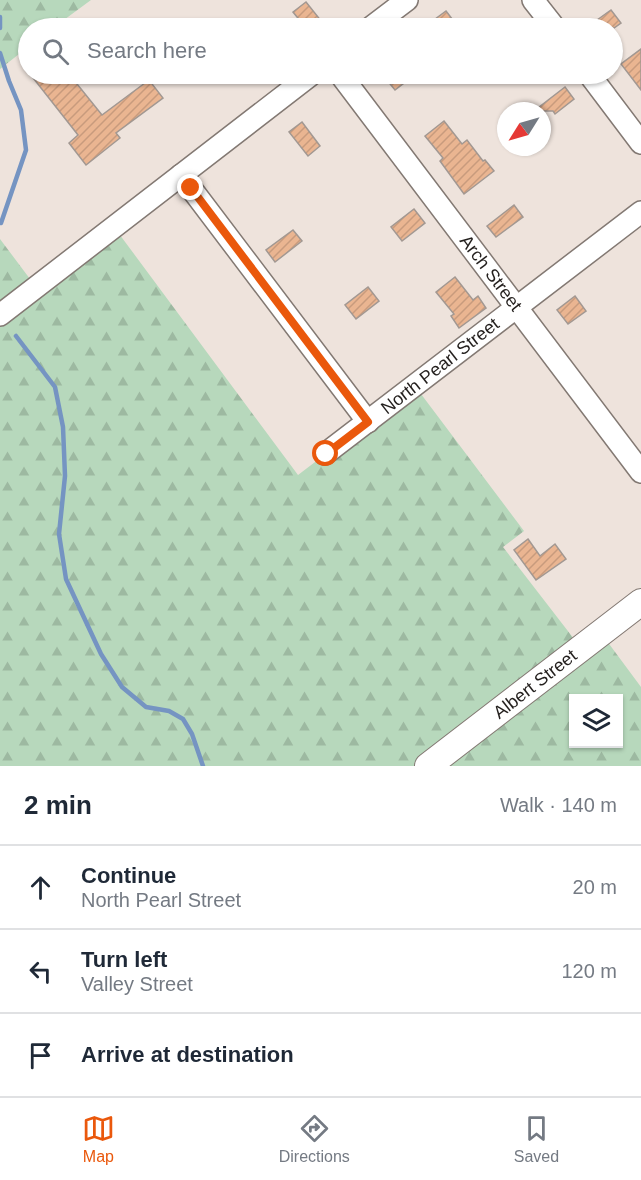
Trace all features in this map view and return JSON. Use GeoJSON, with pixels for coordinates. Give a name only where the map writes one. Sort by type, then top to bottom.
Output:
{"type":"FeatureCollection","features":[{"type":"Feature","properties":{"kind":"main road","name":"Albert Street"},"geometry":{"type":"LineString","coordinates":[[428,766],[641,602]]}},
{"type":"Feature","properties":{"kind":"street"},"geometry":{"type":"LineString","coordinates":[[383,18],[407,0]]}},
{"type":"Feature","properties":{"kind":"street"},"geometry":{"type":"LineString","coordinates":[[533,0],[547,18]]}},
{"type":"Feature","properties":{"kind":"street"},"geometry":{"type":"LineString","coordinates":[[0,315],[299,84]]}},
{"type":"Feature","properties":{"kind":"street","name":"Arch Street"},"geometry":{"type":"LineString","coordinates":[[348,84],[641,472]]}},
{"type":"Feature","properties":{"kind":"street"},"geometry":{"type":"LineString","coordinates":[[597,84],[641,142]]}},
{"type":"Feature","properties":{"kind":"street"},"geometry":{"type":"LineString","coordinates":[[181,175],[368,422]]}},
{"type":"Feature","properties":{"kind":"street","name":"North Pearl Street"},"geometry":{"type":"LineString","coordinates":[[326,454],[641,212]]}},
{"type":"Feature","properties":{"kind":"green space"},"geometry":{"type":"Polygon","coordinates":[[[0,0],[91,0],[67,18],[18,18],[18,55],[0,69],[0,0]]]}},
{"type":"Feature","properties":{"kind":"green space"},"geometry":{"type":"Polygon","coordinates":[[[114,227],[298,475],[415,386],[524,531],[503,547],[581,648],[601,633],[641,687],[641,766],[0,766],[0,239],[36,287],[114,227]]]}},
{"type":"Feature","properties":{"kind":"building"},"geometry":{"type":"Polygon","coordinates":[[[306,2],[319,18],[298,18],[293,12],[306,2]]]}},
{"type":"Feature","properties":{"kind":"building"},"geometry":{"type":"Polygon","coordinates":[[[611,10],[617,18],[600,18],[611,10]]]}},
{"type":"Feature","properties":{"kind":"building"},"geometry":{"type":"Polygon","coordinates":[[[446,11],[451,18],[437,18],[446,11]]]}},
{"type":"Feature","properties":{"kind":"building"},"geometry":{"type":"Polygon","coordinates":[[[641,49],[641,90],[623,67],[623,62],[641,49]]]}},
{"type":"Feature","properties":{"kind":"building"},"geometry":{"type":"Polygon","coordinates":[[[38,84],[77,84],[102,115],[144,84],[152,84],[163,98],[116,133],[120,138],[86,165],[69,143],[78,135],[38,84]]]}},
{"type":"Feature","properties":{"kind":"building"},"geometry":{"type":"Polygon","coordinates":[[[390,84],[403,84],[395,90],[390,84]]]}},
{"type":"Feature","properties":{"kind":"building"},"geometry":{"type":"Polygon","coordinates":[[[565,87],[574,99],[555,114],[551,111],[551,102],[546,102],[565,87]]]}},
{"type":"Feature","properties":{"kind":"building"},"geometry":{"type":"Polygon","coordinates":[[[444,121],[462,144],[467,140],[494,171],[464,194],[440,161],[443,158],[425,136],[444,121]]]}},
{"type":"Feature","properties":{"kind":"building"},"geometry":{"type":"Polygon","coordinates":[[[302,122],[320,146],[308,156],[289,132],[302,122]]]}},
{"type":"Feature","properties":{"kind":"building"},"geometry":{"type":"Polygon","coordinates":[[[514,205],[523,217],[496,237],[487,226],[514,205]]]}},
{"type":"Feature","properties":{"kind":"building"},"geometry":{"type":"Polygon","coordinates":[[[414,209],[425,223],[402,241],[391,227],[414,209]]]}},
{"type":"Feature","properties":{"kind":"building"},"geometry":{"type":"Polygon","coordinates":[[[293,230],[302,241],[275,262],[266,250],[293,230]]]}},
{"type":"Feature","properties":{"kind":"building"},"geometry":{"type":"Polygon","coordinates":[[[455,277],[473,300],[478,296],[486,308],[459,328],[451,316],[454,314],[436,292],[455,277]]]}},
{"type":"Feature","properties":{"kind":"building"},"geometry":{"type":"Polygon","coordinates":[[[368,287],[379,301],[356,319],[345,305],[368,287]]]}},
{"type":"Feature","properties":{"kind":"building"},"geometry":{"type":"Polygon","coordinates":[[[575,296],[586,311],[568,324],[557,310],[575,296]]]}},
{"type":"Feature","properties":{"kind":"building"},"geometry":{"type":"Polygon","coordinates":[[[528,539],[540,556],[555,544],[566,559],[536,580],[514,550],[528,539]]]}},
{"type":"Feature","properties":{"kind":"waterway"},"geometry":{"type":"LineString","coordinates":[[0,17],[0,28]]}},
{"type":"Feature","properties":{"kind":"waterway"},"geometry":{"type":"LineString","coordinates":[[0,53],[21,110],[26,150],[1,223]]}},
{"type":"Feature","properties":{"kind":"waterway"},"geometry":{"type":"LineString","coordinates":[[16,336],[55,387],[63,427],[65,476],[59,534],[66,579],[101,654],[122,687],[146,707],[169,711],[183,719],[192,734],[203,766]]}},
{"type":"Feature","properties":{"kind":"route"},"geometry":{"type":"LineString","coordinates":[[191,188],[368,422],[326,454]]}}]}
